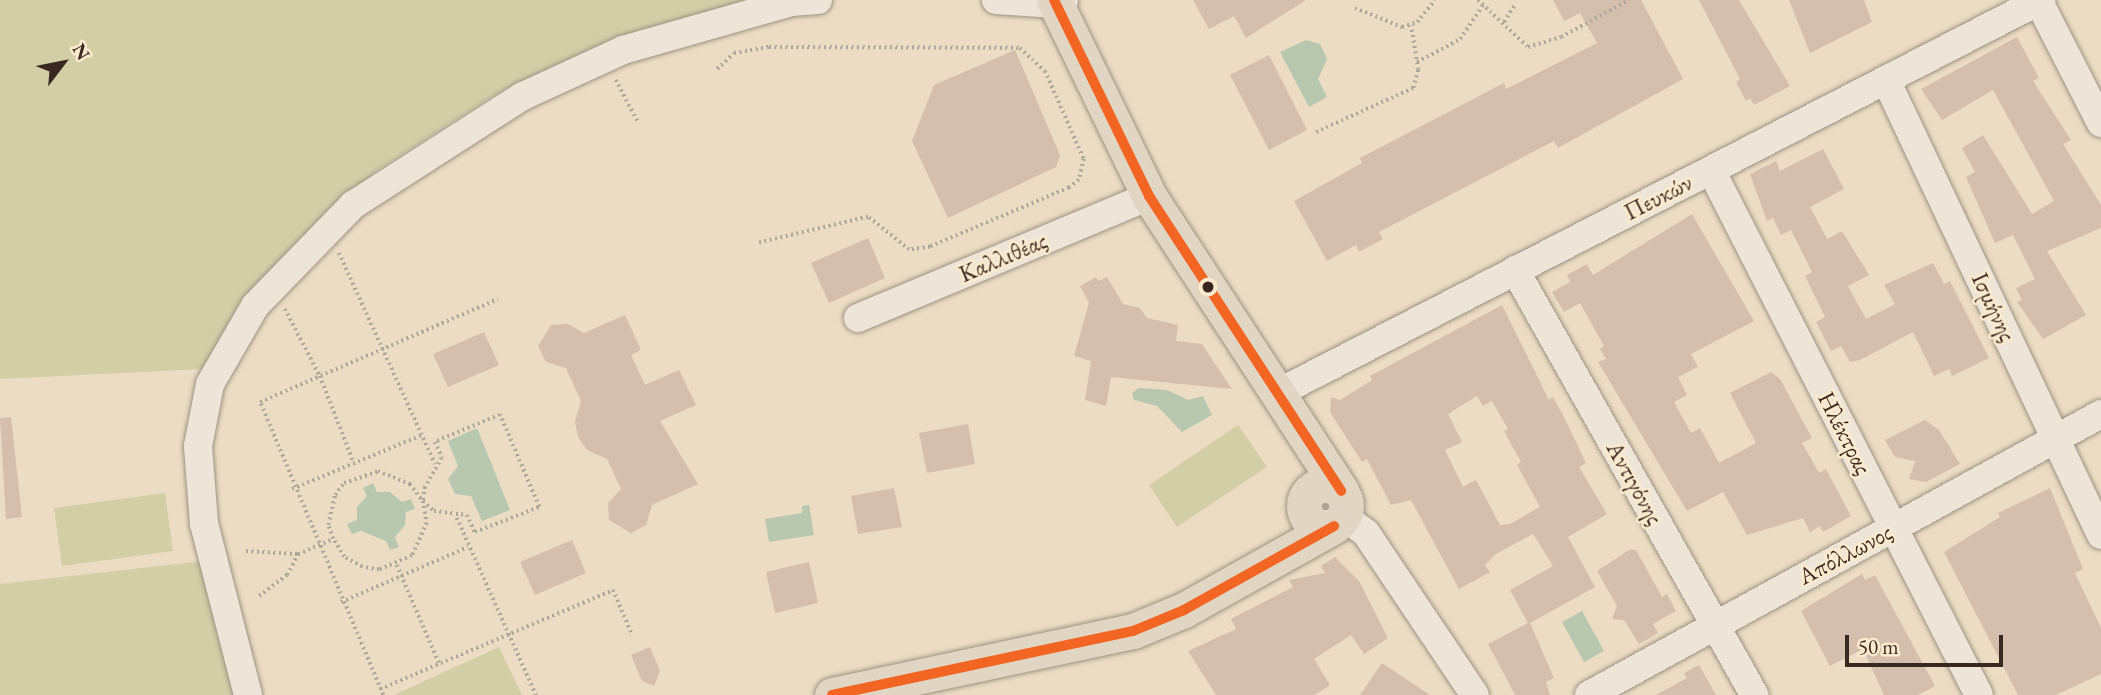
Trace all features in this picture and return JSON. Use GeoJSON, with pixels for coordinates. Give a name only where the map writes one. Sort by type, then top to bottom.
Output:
{"type":"FeatureCollection","features":[{"type":"Feature","properties":{"kind":"main road"},"geometry":{"type":"LineString","coordinates":[[832,695],[1133,631],[1184,610],[1251,571],[1326,506],[1311,468],[1306,438],[1149,196],[1058,1]]}},
{"type":"Feature","properties":{"kind":"street"},"geometry":{"type":"LineString","coordinates":[[248,695],[204,524],[198,446],[210,384],[255,306],[353,205],[523,96],[623,50],[790,2],[818,0]]}},
{"type":"Feature","properties":{"kind":"street"},"geometry":{"type":"LineString","coordinates":[[996,0],[1058,1]]}},
{"type":"Feature","properties":{"kind":"street"},"geometry":{"type":"LineString","coordinates":[[2039,0],[2101,123]]}},
{"type":"Feature","properties":{"kind":"street","name":"Πευκών"},"geometry":{"type":"LineString","coordinates":[[1276,394],[2039,0]]}},
{"type":"Feature","properties":{"kind":"street","name":"Ισμήνης"},"geometry":{"type":"LineString","coordinates":[[1886,80],[2101,535]]}},
{"type":"Feature","properties":{"kind":"street","name":"Ηλέκτρας"},"geometry":{"type":"LineString","coordinates":[[1711,170],[1979,695]]}},
{"type":"Feature","properties":{"kind":"street","name":"Καλλιθέας"},"geometry":{"type":"LineString","coordinates":[[858,318],[1149,196]]}},
{"type":"Feature","properties":{"kind":"street","name":"Αντιγόνης"},"geometry":{"type":"LineString","coordinates":[[1515,270],[1755,695]]}},
{"type":"Feature","properties":{"kind":"street","name":"Απόλλωνος"},"geometry":{"type":"LineString","coordinates":[[1589,695],[2101,414]]}},
{"type":"Feature","properties":{"kind":"street"},"geometry":{"type":"LineString","coordinates":[[1326,506],[1366,533],[1475,695]]}},
{"type":"Feature","properties":{"kind":"path"},"geometry":{"type":"LineString","coordinates":[[1411,26],[1435,0]]}},
{"type":"Feature","properties":{"kind":"path"},"geometry":{"type":"LineString","coordinates":[[1479,0],[1528,47],[1539,45],[1629,0]]}},
{"type":"Feature","properties":{"kind":"path"},"geometry":{"type":"LineString","coordinates":[[1504,22],[1516,3]]}},
{"type":"Feature","properties":{"kind":"path"},"geometry":{"type":"LineString","coordinates":[[1417,62],[1460,39],[1483,5]]}},
{"type":"Feature","properties":{"kind":"path"},"geometry":{"type":"LineString","coordinates":[[1355,8],[1390,25],[1411,26]]}},
{"type":"Feature","properties":{"kind":"path"},"geometry":{"type":"LineString","coordinates":[[1316,132],[1413,88],[1417,62],[1411,26]]}},
{"type":"Feature","properties":{"kind":"path"},"geometry":{"type":"LineString","coordinates":[[717,69],[734,53],[769,47],[1020,48],[1045,71],[1084,159],[1079,180],[1069,188],[930,247],[909,250],[868,217],[759,243]]}},
{"type":"Feature","properties":{"kind":"path"},"geometry":{"type":"LineString","coordinates":[[616,80],[638,122]]}},
{"type":"Feature","properties":{"kind":"path"},"geometry":{"type":"LineString","coordinates":[[337,249],[435,464]]}},
{"type":"Feature","properties":{"kind":"path"},"geometry":{"type":"LineString","coordinates":[[383,695],[292,489],[260,402],[498,299]]}},
{"type":"Feature","properties":{"kind":"path"},"geometry":{"type":"LineString","coordinates":[[284,307],[320,376],[354,463]]}},
{"type":"Feature","properties":{"kind":"path"},"geometry":{"type":"LineString","coordinates":[[423,501],[427,523],[422,541],[412,556],[397,565],[362,567],[344,557],[328,524],[335,495],[359,475],[397,474],[423,501],[456,517],[467,515],[475,533],[538,507],[500,415],[435,442],[442,458],[435,464],[423,501]]}},
{"type":"Feature","properties":{"kind":"path"},"geometry":{"type":"LineString","coordinates":[[292,489],[422,435]]}},
{"type":"Feature","properties":{"kind":"path"},"geometry":{"type":"LineString","coordinates":[[456,517],[536,695]]}},
{"type":"Feature","properties":{"kind":"path"},"geometry":{"type":"LineString","coordinates":[[246,551],[298,554],[333,539]]}},
{"type":"Feature","properties":{"kind":"path"},"geometry":{"type":"LineString","coordinates":[[341,602],[469,547]]}},
{"type":"Feature","properties":{"kind":"path"},"geometry":{"type":"LineString","coordinates":[[259,596],[287,575],[298,554]]}},
{"type":"Feature","properties":{"kind":"path"},"geometry":{"type":"LineString","coordinates":[[397,565],[439,664]]}},
{"type":"Feature","properties":{"kind":"path"},"geometry":{"type":"LineString","coordinates":[[380,689],[613,590],[632,634]]}},
{"type":"Feature","properties":{"kind":"shaded area"},"geometry":{"type":"Polygon","coordinates":[[[0,0],[766,0],[622,36],[499,92],[377,170],[292,248],[203,369],[0,379],[0,0]]]}},
{"type":"Feature","properties":{"kind":"shaded area"},"geometry":{"type":"Polygon","coordinates":[[[1306,40],[1320,44],[1327,59],[1318,79],[1327,97],[1309,107],[1280,52],[1306,40]]]}},
{"type":"Feature","properties":{"kind":"shaded area"},"geometry":{"type":"Polygon","coordinates":[[[1139,388],[1167,390],[1188,400],[1203,396],[1212,415],[1182,432],[1157,406],[1134,400],[1132,393],[1139,388]]]}},
{"type":"Feature","properties":{"kind":"shaded area"},"geometry":{"type":"Polygon","coordinates":[[[1238,425],[1267,467],[1177,527],[1149,485],[1238,425]]]}},
{"type":"Feature","properties":{"kind":"shaded area"},"geometry":{"type":"Polygon","coordinates":[[[477,428],[510,510],[482,521],[471,496],[455,494],[448,479],[458,466],[448,441],[477,428]]]}},
{"type":"Feature","properties":{"kind":"shaded area"},"geometry":{"type":"Polygon","coordinates":[[[373,483],[377,492],[390,492],[402,502],[411,499],[415,509],[406,512],[405,525],[395,537],[399,547],[390,550],[386,541],[361,531],[352,534],[347,524],[357,520],[357,507],[367,496],[363,488],[373,483]]]}},
{"type":"Feature","properties":{"kind":"shaded area"},"geometry":{"type":"Polygon","coordinates":[[[165,493],[173,551],[62,566],[54,508],[165,493]]]}},
{"type":"Feature","properties":{"kind":"shaded area"},"geometry":{"type":"Polygon","coordinates":[[[809,505],[814,535],[769,542],[765,519],[802,513],[802,506],[809,505]]]}},
{"type":"Feature","properties":{"kind":"shaded area"},"geometry":{"type":"Polygon","coordinates":[[[204,561],[243,695],[0,695],[0,584],[204,561]]]}},
{"type":"Feature","properties":{"kind":"shaded area"},"geometry":{"type":"Polygon","coordinates":[[[1582,611],[1604,651],[1584,662],[1562,622],[1582,611]]]}},
{"type":"Feature","properties":{"kind":"shaded area"},"geometry":{"type":"Polygon","coordinates":[[[499,647],[522,695],[396,694],[499,647]]]}},
{"type":"Feature","properties":{"kind":"building"},"geometry":{"type":"Polygon","coordinates":[[[1193,0],[1306,0],[1246,38],[1234,16],[1209,29],[1193,0]]]}},
{"type":"Feature","properties":{"kind":"building"},"geometry":{"type":"Polygon","coordinates":[[[1553,0],[1641,0],[1683,79],[1558,148],[1554,141],[1379,232],[1383,239],[1359,252],[1356,245],[1327,261],[1294,201],[1362,163],[1360,158],[1504,83],[1506,89],[1597,43],[1580,13],[1564,21],[1553,0]]]}},
{"type":"Feature","properties":{"kind":"building"},"geometry":{"type":"Polygon","coordinates":[[[1699,0],[1739,0],[1790,86],[1754,105],[1750,98],[1746,101],[1736,82],[1740,79],[1699,0]]]}},
{"type":"Feature","properties":{"kind":"building"},"geometry":{"type":"Polygon","coordinates":[[[1789,0],[1864,0],[1872,22],[1810,53],[1789,0]]]}},
{"type":"Feature","properties":{"kind":"building"},"geometry":{"type":"Polygon","coordinates":[[[2017,37],[2039,78],[2033,81],[2071,140],[2063,144],[2101,205],[2101,228],[2047,251],[2086,315],[2043,339],[2017,302],[2022,300],[2016,288],[2035,279],[2013,235],[1995,243],[1966,177],[1975,172],[1962,148],[1983,135],[2032,214],[2054,201],[1993,90],[1942,120],[1921,89],[2017,37]]]}},
{"type":"Feature","properties":{"kind":"building"},"geometry":{"type":"Polygon","coordinates":[[[1015,50],[1060,155],[1056,167],[948,218],[912,141],[934,85],[1015,50]]]}},
{"type":"Feature","properties":{"kind":"building"},"geometry":{"type":"Polygon","coordinates":[[[1269,55],[1307,130],[1269,150],[1230,75],[1269,55]]]}},
{"type":"Feature","properties":{"kind":"building"},"geometry":{"type":"Polygon","coordinates":[[[1823,149],[1844,189],[1810,207],[1827,239],[1842,231],[1869,275],[1848,286],[1866,319],[1895,304],[1884,285],[1933,263],[1944,284],[1950,281],[1989,358],[1952,376],[1949,369],[1934,376],[1913,332],[1860,360],[1850,362],[1841,346],[1831,351],[1816,322],[1825,317],[1805,276],[1812,272],[1791,230],[1781,235],[1773,218],[1767,221],[1750,174],[1776,161],[1780,171],[1823,149]]]}},
{"type":"Feature","properties":{"kind":"building"},"geometry":{"type":"Polygon","coordinates":[[[1692,214],[1754,321],[1691,354],[1698,367],[1678,377],[1687,395],[1674,402],[1691,433],[1700,428],[1719,463],[1756,443],[1730,393],[1771,372],[1780,379],[1812,438],[1802,443],[1819,473],[1826,469],[1851,516],[1823,532],[1820,526],[1810,532],[1803,518],[1747,535],[1723,492],[1687,511],[1598,362],[1606,359],[1600,349],[1604,346],[1580,303],[1564,312],[1552,292],[1570,282],[1567,275],[1587,264],[1593,275],[1692,214]]]}},
{"type":"Feature","properties":{"kind":"building"},"geometry":{"type":"Polygon","coordinates":[[[868,238],[885,278],[829,303],[811,263],[868,238]]]}},
{"type":"Feature","properties":{"kind":"building"},"geometry":{"type":"Polygon","coordinates":[[[1096,277],[1098,281],[1107,277],[1123,304],[1140,308],[1147,318],[1178,325],[1176,341],[1202,344],[1232,389],[1111,377],[1106,406],[1085,400],[1091,361],[1074,356],[1089,303],[1080,286],[1096,277]]]}},
{"type":"Feature","properties":{"kind":"building"},"geometry":{"type":"Polygon","coordinates":[[[1502,305],[1549,400],[1553,397],[1563,415],[1586,463],[1579,467],[1607,514],[1568,537],[1595,587],[1530,623],[1554,678],[1546,682],[1550,695],[1515,695],[1488,644],[1528,623],[1510,590],[1553,566],[1533,534],[1496,554],[1485,565],[1490,572],[1459,589],[1411,500],[1391,505],[1367,459],[1362,462],[1330,412],[1331,397],[1340,400],[1372,380],[1370,376],[1502,305]],[[1477,396],[1448,414],[1462,442],[1445,450],[1463,487],[1476,480],[1500,525],[1510,524],[1540,507],[1517,465],[1521,462],[1504,431],[1508,429],[1492,401],[1483,406],[1477,396]]]}},
{"type":"Feature","properties":{"kind":"building"},"geometry":{"type":"Polygon","coordinates":[[[625,315],[641,350],[631,355],[645,385],[679,370],[696,405],[660,421],[698,484],[652,505],[646,525],[631,533],[609,520],[608,503],[621,489],[607,459],[587,450],[578,437],[575,422],[581,401],[566,368],[546,362],[538,346],[551,325],[568,324],[584,333],[625,315]]]}},
{"type":"Feature","properties":{"kind":"building"},"geometry":{"type":"Polygon","coordinates":[[[484,332],[499,365],[448,387],[433,354],[484,332]]]}},
{"type":"Feature","properties":{"kind":"building"},"geometry":{"type":"Polygon","coordinates":[[[11,417],[22,517],[6,519],[0,418],[11,417]]]}},
{"type":"Feature","properties":{"kind":"building"},"geometry":{"type":"Polygon","coordinates":[[[1925,420],[1939,430],[1960,464],[1926,482],[1909,479],[1915,461],[1895,457],[1885,440],[1925,420]]]}},
{"type":"Feature","properties":{"kind":"building"},"geometry":{"type":"Polygon","coordinates":[[[968,424],[975,464],[927,473],[919,433],[968,424]]]}},
{"type":"Feature","properties":{"kind":"building"},"geometry":{"type":"Polygon","coordinates":[[[894,488],[902,527],[858,534],[851,496],[894,488]]]}},
{"type":"Feature","properties":{"kind":"building"},"geometry":{"type":"Polygon","coordinates":[[[2050,488],[2083,569],[2075,573],[2101,628],[2101,674],[2056,695],[2018,695],[1944,552],[2000,517],[1998,513],[2050,488]]]}},
{"type":"Feature","properties":{"kind":"building"},"geometry":{"type":"Polygon","coordinates":[[[572,540],[586,573],[535,595],[520,562],[572,540]]]}},
{"type":"Feature","properties":{"kind":"building"},"geometry":{"type":"Polygon","coordinates":[[[1629,550],[1636,550],[1662,597],[1667,594],[1676,611],[1653,624],[1658,633],[1639,644],[1624,620],[1612,619],[1617,606],[1597,571],[1629,550]]]}},
{"type":"Feature","properties":{"kind":"building"},"geometry":{"type":"Polygon","coordinates":[[[1335,557],[1359,581],[1388,638],[1364,654],[1351,635],[1314,659],[1330,685],[1315,695],[1216,695],[1188,651],[1236,629],[1231,619],[1293,587],[1289,580],[1325,573],[1321,566],[1335,557]]]}},
{"type":"Feature","properties":{"kind":"building"},"geometry":{"type":"Polygon","coordinates":[[[809,562],[818,603],[775,613],[766,572],[809,562]]]}},
{"type":"Feature","properties":{"kind":"building"},"geometry":{"type":"Polygon","coordinates":[[[1862,574],[1865,580],[1875,575],[1935,686],[1918,695],[1884,695],[1863,649],[1830,666],[1801,611],[1862,574]]]}},
{"type":"Feature","properties":{"kind":"building"},"geometry":{"type":"Polygon","coordinates":[[[650,647],[660,671],[654,686],[642,681],[631,655],[650,647]]]}},
{"type":"Feature","properties":{"kind":"building"},"geometry":{"type":"Polygon","coordinates":[[[1382,663],[1430,695],[1360,695],[1382,663]]]}},
{"type":"Feature","properties":{"kind":"building"},"geometry":{"type":"Polygon","coordinates":[[[1699,665],[1716,695],[1656,695],[1687,678],[1684,673],[1699,665]]]}},
{"type":"Feature","properties":{"kind":"transit line"},"geometry":{"type":"LineString","coordinates":[[1054,0],[1149,196],[1341,491]]}},
{"type":"Feature","properties":{"kind":"transit line"},"geometry":{"type":"LineString","coordinates":[[832,695],[1133,631],[1184,610],[1334,526]]}}]}
